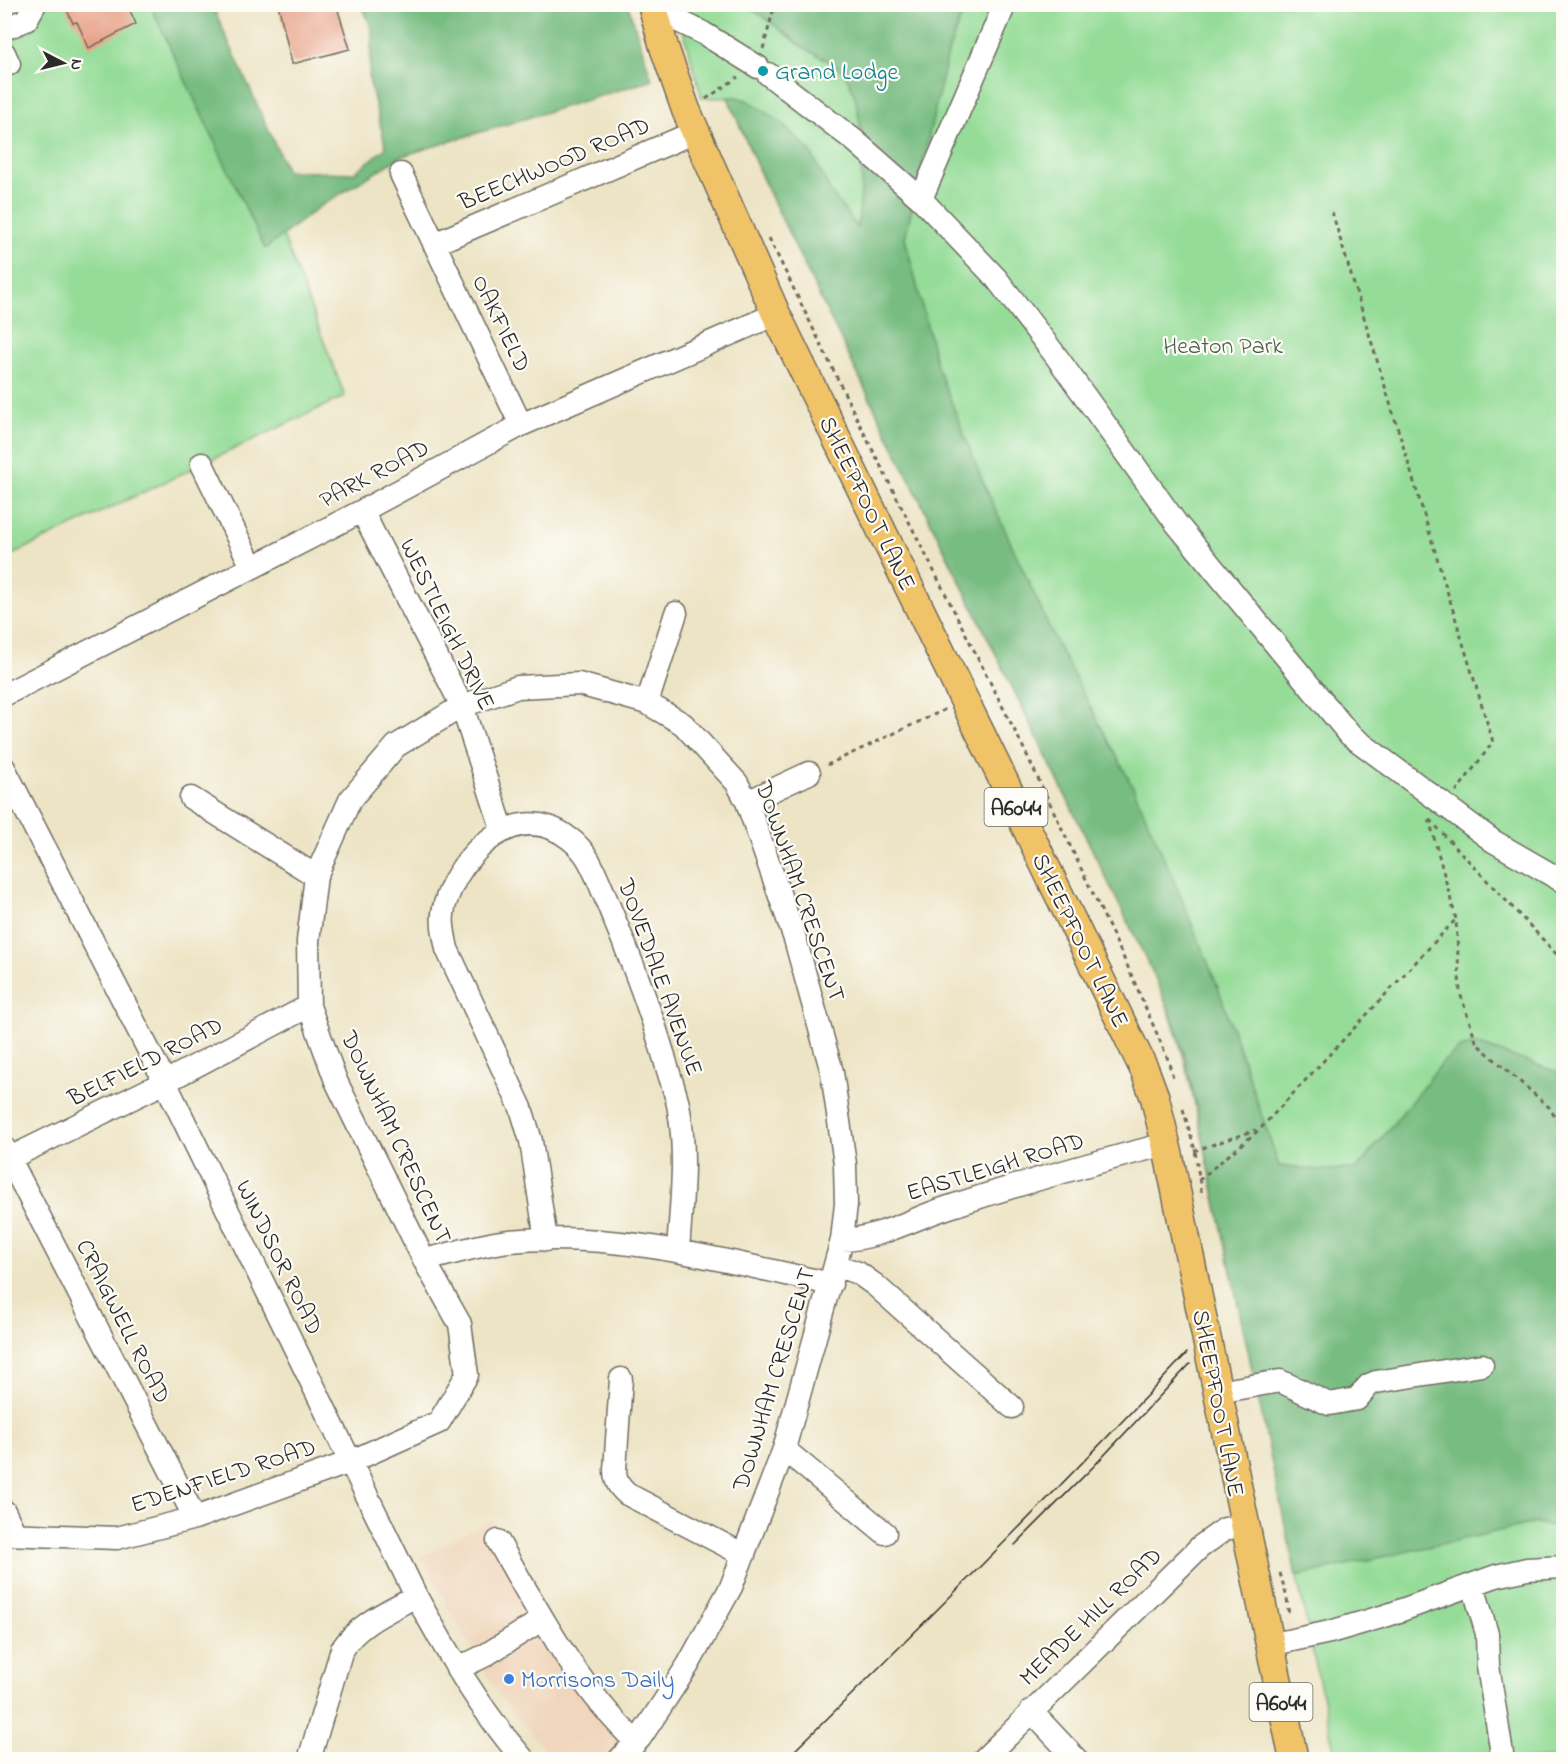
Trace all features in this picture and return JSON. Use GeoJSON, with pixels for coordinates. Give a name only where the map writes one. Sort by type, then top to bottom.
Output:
{"type":"FeatureCollection","features":[{"type":"Feature","properties":{"kind":"main road","name":"SHEEPFOOT LANE"},"geometry":{"type":"LineString","coordinates":[[652,6],[678,89],[695,132],[776,314],[1145,1071],[1155,1098],[1294,1760]]}},
{"type":"Feature","properties":{"kind":"street"},"geometry":{"type":"LineString","coordinates":[[4,29],[26,20],[35,4]]}},
{"type":"Feature","properties":{"kind":"street"},"geometry":{"type":"LineString","coordinates":[[921,199],[1005,4]]}},
{"type":"Feature","properties":{"kind":"street"},"geometry":{"type":"LineString","coordinates":[[652,6],[703,33],[763,71],[855,141],[921,199],[996,278],[1056,356],[1176,523],[1350,735],[1437,812],[1493,841],[1563,882]]}},
{"type":"Feature","properties":{"kind":"street","name":"BEECHWOOD ROAD"},"geometry":{"type":"LineString","coordinates":[[434,244],[695,132]]}},
{"type":"Feature","properties":{"kind":"street","name":"OAKFIELD"},"geometry":{"type":"LineString","coordinates":[[401,174],[521,425]]}},
{"type":"Feature","properties":{"kind":"street","name":"PARK ROAD"},"geometry":{"type":"LineString","coordinates":[[4,695],[362,511],[521,425],[776,314]]}},
{"type":"Feature","properties":{"kind":"street"},"geometry":{"type":"LineString","coordinates":[[202,464],[252,567]]}},
{"type":"Feature","properties":{"kind":"street","name":"WESTLEIGH DRIVE"},"geometry":{"type":"LineString","coordinates":[[362,511],[462,706],[503,831]]}},
{"type":"Feature","properties":{"kind":"street"},"geometry":{"type":"LineString","coordinates":[[647,703],[676,613]]}},
{"type":"Feature","properties":{"kind":"street","name":"DOWNHAM CRESCENT"},"geometry":{"type":"LineString","coordinates":[[350,1462],[440,1422],[467,1375],[460,1324],[424,1260],[336,1081],[309,1006],[308,941],[316,876],[350,800],[396,746],[462,706],[518,687],[579,684],[647,703],[683,724],[737,783],[747,802],[795,939],[832,1072],[845,1164],[846,1204],[842,1240],[784,1449],[731,1587],[688,1665],[636,1742],[618,1760]]}},
{"type":"Feature","properties":{"kind":"street","name":"WINDSOR ROAD"},"geometry":{"type":"LineString","coordinates":[[4,768],[165,1082],[416,1596],[457,1669],[506,1740],[524,1760]]}},
{"type":"Feature","properties":{"kind":"street"},"geometry":{"type":"LineString","coordinates":[[747,802],[809,773]]}},
{"type":"Feature","properties":{"kind":"street"},"geometry":{"type":"LineString","coordinates":[[191,798],[316,876]]}},
{"type":"Feature","properties":{"kind":"street","name":"DOVEDALE AVENUE"},"geometry":{"type":"LineString","coordinates":[[546,1240],[531,1141],[521,1108],[447,949],[442,922],[444,905],[465,864],[479,846],[503,831],[529,823],[542,824],[571,839],[587,857],[627,948],[658,1034],[679,1110],[683,1174],[678,1251]]}},
{"type":"Feature","properties":{"kind":"street","name":"BELFIELD ROAD"},"geometry":{"type":"LineString","coordinates":[[6,1156],[165,1082],[309,1006]]}},
{"type":"Feature","properties":{"kind":"street","name":"EASTLEIGH ROAD"},"geometry":{"type":"LineString","coordinates":[[842,1240],[872,1236],[920,1216],[1012,1186],[1167,1151]]}},
{"type":"Feature","properties":{"kind":"street","name":"CRAIGWELL ROAD"},"geometry":{"type":"LineString","coordinates":[[6,1156],[195,1518]]}},
{"type":"Feature","properties":{"kind":"street"},"geometry":{"type":"LineString","coordinates":[[424,1260],[507,1241],[546,1240],[612,1242],[833,1274],[858,1273],[875,1284],[1012,1407]]}},
{"type":"Feature","properties":{"kind":"street"},"geometry":{"type":"LineString","coordinates":[[1218,1392],[1280,1381],[1329,1404],[1357,1399],[1369,1385],[1376,1382],[1482,1365]]}},
{"type":"Feature","properties":{"kind":"street"},"geometry":{"type":"LineString","coordinates":[[621,1379],[615,1470],[615,1479],[620,1488],[627,1494],[744,1555]]}},
{"type":"Feature","properties":{"kind":"street"},"geometry":{"type":"LineString","coordinates":[[784,1449],[885,1533]]}},
{"type":"Feature","properties":{"kind":"street","name":"EDENFIELD ROAD"},"geometry":{"type":"LineString","coordinates":[[10,1534],[117,1538],[195,1518],[350,1462]]}},
{"type":"Feature","properties":{"kind":"street"},"geometry":{"type":"LineString","coordinates":[[4,1511],[10,1534]]}},
{"type":"Feature","properties":{"kind":"street","name":"MEADE HILL ROAD"},"geometry":{"type":"LineString","coordinates":[[983,1760],[1200,1547],[1225,1529],[1244,1525]]}},
{"type":"Feature","properties":{"kind":"street"},"geometry":{"type":"LineString","coordinates":[[498,1541],[540,1614],[588,1689],[618,1725],[636,1742]]}},
{"type":"Feature","properties":{"kind":"street"},"geometry":{"type":"LineString","coordinates":[[1269,1645],[1330,1632],[1388,1615],[1496,1575],[1527,1569],[1563,1567]]}},
{"type":"Feature","properties":{"kind":"street"},"geometry":{"type":"LineString","coordinates":[[1473,1585],[1488,1634],[1488,1666],[1503,1760]]}},
{"type":"Feature","properties":{"kind":"street"},"geometry":{"type":"LineString","coordinates":[[309,1760],[342,1649],[361,1627],[416,1596]]}},
{"type":"Feature","properties":{"kind":"street"},"geometry":{"type":"LineString","coordinates":[[457,1669],[484,1656],[531,1626]]}},
{"type":"Feature","properties":{"kind":"street"},"geometry":{"type":"LineString","coordinates":[[1031,1711],[1077,1760]]}},
{"type":"Feature","properties":{"kind":"path"},"geometry":{"type":"LineString","coordinates":[[1332,212],[1493,742],[1437,812],[1456,919],[1460,993],[1478,1044],[1550,1108],[1563,1135]]}},
{"type":"Feature","properties":{"kind":"path"},"geometry":{"type":"LineString","coordinates":[[809,773],[964,700]]}},
{"type":"Feature","properties":{"kind":"path"},"geometry":{"type":"LineString","coordinates":[[1437,812],[1563,962]]}},
{"type":"Feature","properties":{"kind":"path"},"geometry":{"type":"LineString","coordinates":[[1199,1180],[1260,1129],[1456,919]]}},
{"type":"Feature","properties":{"kind":"path"},"geometry":{"type":"LineString","coordinates":[[1167,1151],[1260,1129]]}},
{"type":"Feature","properties":{"kind":"shaded area"},"geometry":{"type":"Polygon","coordinates":[[[492,1519],[624,1739],[604,1759],[553,1759],[503,1701],[455,1621],[422,1556],[492,1519]]]}},
{"type":"Feature","properties":{"kind":"green space"},"geometry":{"type":"Polygon","coordinates":[[[5,5],[194,5],[345,396],[5,558],[5,5]]]}},
{"type":"Feature","properties":{"kind":"green space"},"geometry":{"type":"Polygon","coordinates":[[[150,5],[212,5],[287,171],[354,173],[386,148],[369,79],[372,30],[362,5],[628,5],[652,80],[402,156],[319,207],[265,249],[150,5]]]}},
{"type":"Feature","properties":{"kind":"green space","name":"Heaton Park"},"geometry":{"type":"Polygon","coordinates":[[[679,5],[1563,5],[1563,1759],[1336,1759],[1197,1114],[1182,1054],[1163,995],[808,273],[760,173],[728,98],[702,98],[684,34],[679,5]]]}},
{"type":"Feature","properties":{"kind":"green space"},"geometry":{"type":"Polygon","coordinates":[[[743,5],[966,5],[949,49],[905,238],[937,366],[982,480],[1056,642],[1133,787],[1174,881],[1218,987],[1279,1166],[1321,1170],[1357,1169],[1443,1062],[1460,1048],[1477,1044],[1563,1074],[1563,1528],[1535,1523],[1296,1576],[1186,1060],[1173,1019],[1154,975],[808,273],[760,173],[728,97],[749,101],[780,122],[810,151],[832,194],[857,227],[862,146],[856,102],[850,84],[842,71],[833,63],[808,50],[767,19],[743,5]]]}},
{"type":"Feature","properties":{"kind":"building"},"geometry":{"type":"Polygon","coordinates":[[[64,4],[127,4],[136,24],[89,48],[77,22],[73,23],[64,4]]]}},
{"type":"Feature","properties":{"kind":"building"},"geometry":{"type":"Polygon","coordinates":[[[278,4],[336,4],[350,49],[292,64],[278,4]]]}},
{"type":"Feature","properties":{"kind":"tram line"},"geometry":{"type":"LineString","coordinates":[[785,1760],[989,1558],[1187,1353]]}},
{"type":"Feature","properties":{"kind":"tram line"},"geometry":{"type":"LineString","coordinates":[[1015,1545],[1094,1466],[1190,1364]]}},
{"type":"Feature","properties":{"kind":"place","name":"Grand Lodge"},"geometry":{"type":"Point","coordinates":[763,71]}},
{"type":"Feature","properties":{"kind":"place","name":"Morrisons Daily"},"geometry":{"type":"Point","coordinates":[509,1679]}}]}
